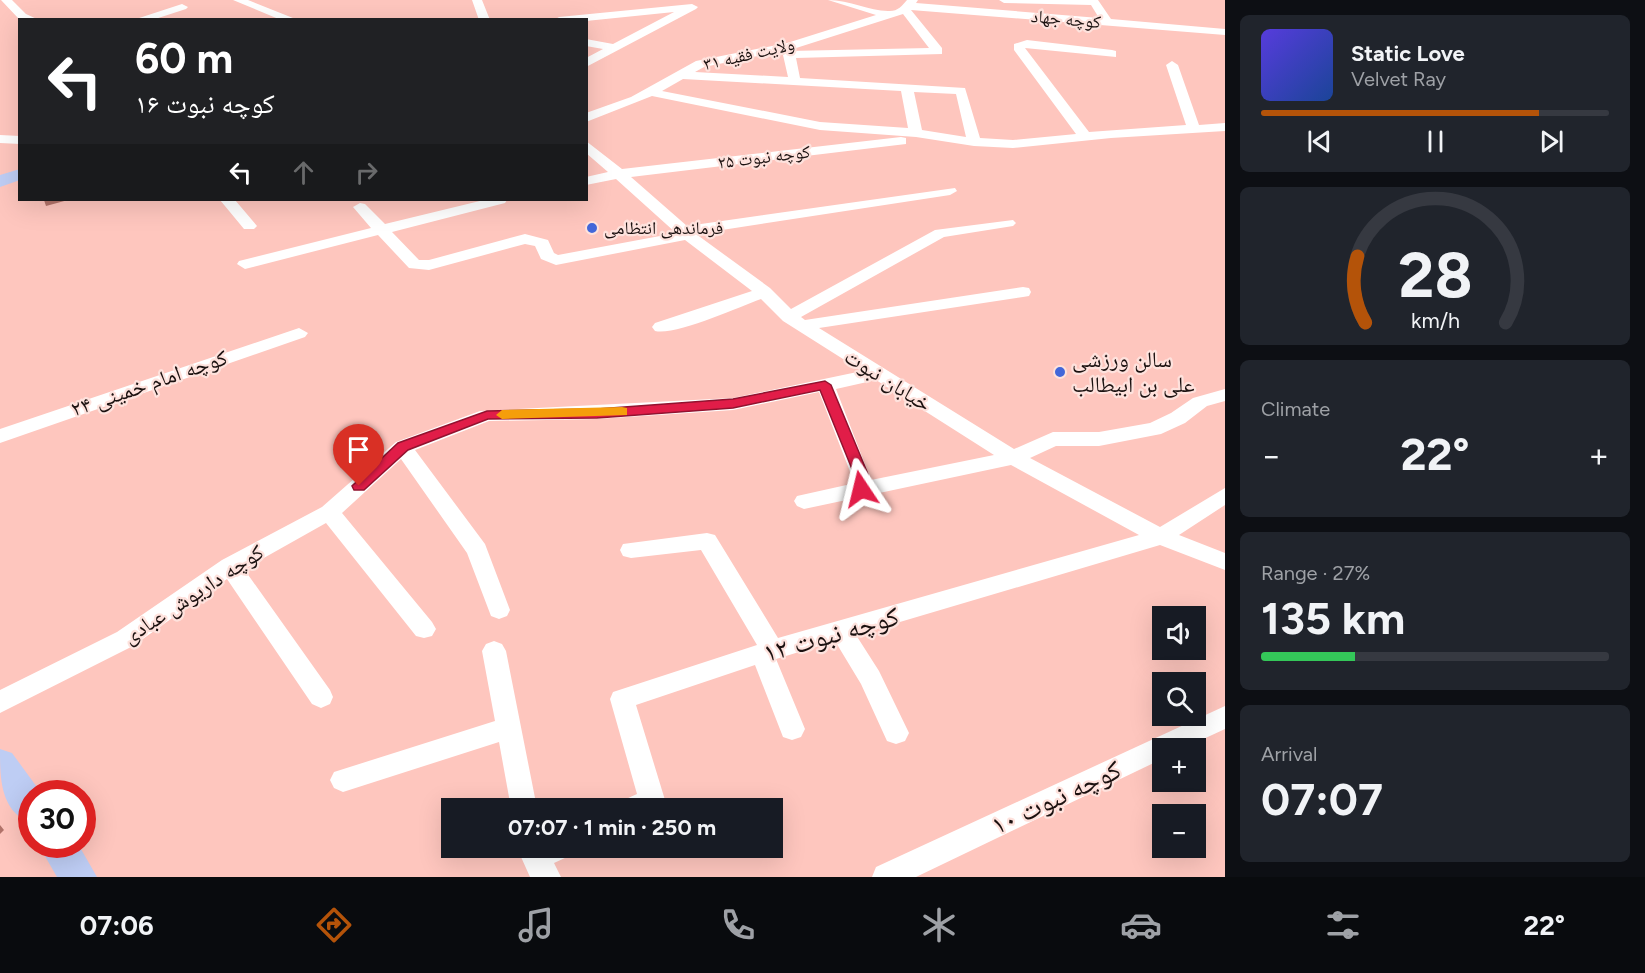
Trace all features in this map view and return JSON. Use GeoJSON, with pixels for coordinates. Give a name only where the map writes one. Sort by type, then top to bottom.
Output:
{"type":"FeatureCollection","features":[{"type":"Feature","properties":{"kind":"main road"},"geometry":{"type":"LineString","coordinates":[[0,181],[18,175]]}},
{"type":"Feature","properties":{"kind":"main road"},"geometry":{"type":"LineString","coordinates":[[0,764],[18,789]]}},
{"type":"Feature","properties":{"kind":"main road"},"geometry":{"type":"LineString","coordinates":[[66,858],[79,877]]}},
{"type":"Feature","properties":{"kind":"street"},"geometry":{"type":"LineString","coordinates":[[6,0],[22,16],[28,18]]}},
{"type":"Feature","properties":{"kind":"street"},"geometry":{"type":"LineString","coordinates":[[238,0],[288,18]]}},
{"type":"Feature","properties":{"kind":"street"},"geometry":{"type":"LineString","coordinates":[[477,0],[484,18]]}},
{"type":"Feature","properties":{"kind":"street"},"geometry":{"type":"LineString","coordinates":[[832,0],[888,15]]}},
{"type":"Feature","properties":{"kind":"street"},"geometry":{"type":"LineString","coordinates":[[1004,0],[1094,2],[1108,23]]}},
{"type":"Feature","properties":{"kind":"street"},"geometry":{"type":"LineString","coordinates":[[144,18],[184,4]]}},
{"type":"Feature","properties":{"kind":"street"},"geometry":{"type":"LineString","coordinates":[[176,18],[184,4]]}},
{"type":"Feature","properties":{"kind":"street"},"geometry":{"type":"LineString","coordinates":[[795,83],[789,55],[938,51],[909,5]]}},
{"type":"Feature","properties":{"kind":"street","name":"ولایت فقیه ۳۱"},"geometry":{"type":"LineString","coordinates":[[588,117],[636,100],[700,64],[789,46],[888,15],[909,5]]}},
{"type":"Feature","properties":{"kind":"street","name":"کوچه جهاد"},"geometry":{"type":"LineString","coordinates":[[909,5],[1225,32]]}},
{"type":"Feature","properties":{"kind":"street"},"geometry":{"type":"LineString","coordinates":[[580,18],[692,7],[588,62]]}},
{"type":"Feature","properties":{"kind":"street"},"geometry":{"type":"LineString","coordinates":[[588,42],[614,48]]}},
{"type":"Feature","properties":{"kind":"street"},"geometry":{"type":"LineString","coordinates":[[1086,138],[1018,47],[1027,44],[1112,54]]}},
{"type":"Feature","properties":{"kind":"street"},"geometry":{"type":"LineString","coordinates":[[1172,65],[1194,128]]}},
{"type":"Feature","properties":{"kind":"street"},"geometry":{"type":"LineString","coordinates":[[678,75],[961,91],[974,142]]}},
{"type":"Feature","properties":{"kind":"street"},"geometry":{"type":"LineString","coordinates":[[908,89],[913,137]]}},
{"type":"Feature","properties":{"kind":"street"},"geometry":{"type":"LineString","coordinates":[[650,92],[820,126],[974,142],[1013,144],[1225,127]]}},
{"type":"Feature","properties":{"kind":"street","name":"کوچه نبوت ۲۵"},"geometry":{"type":"LineString","coordinates":[[588,181],[618,174],[913,137]]}},
{"type":"Feature","properties":{"kind":"street"},"geometry":{"type":"LineString","coordinates":[[0,139],[18,140]]}},
{"type":"Feature","properties":{"kind":"street","name":"خیابان نبوت"},"geometry":{"type":"LineString","coordinates":[[588,147],[685,233],[764,292],[796,321],[878,375],[1013,458],[1161,537],[1225,562]]}},
{"type":"Feature","properties":{"kind":"street"},"geometry":{"type":"LineString","coordinates":[[360,207],[416,265],[429,266],[525,239],[542,243],[547,256],[556,260],[685,233],[950,191]]}},
{"type":"Feature","properties":{"kind":"street"},"geometry":{"type":"LineString","coordinates":[[228,201],[249,226]]}},
{"type":"Feature","properties":{"kind":"street"},"geometry":{"type":"LineString","coordinates":[[245,264],[323,246],[379,228],[496,201]]}},
{"type":"Feature","properties":{"kind":"street"},"geometry":{"type":"LineString","coordinates":[[796,321],[940,233],[1008,223]]}},
{"type":"Feature","properties":{"kind":"street"},"geometry":{"type":"LineString","coordinates":[[661,327],[691,319],[764,292]]}},
{"type":"Feature","properties":{"kind":"street"},"geometry":{"type":"LineString","coordinates":[[796,321],[1023,292]]}},
{"type":"Feature","properties":{"kind":"street","name":"کوچه امام خمینی ۲۴"},"geometry":{"type":"LineString","coordinates":[[0,436],[299,333]]}},
{"type":"Feature","properties":{"kind":"street"},"geometry":{"type":"LineString","coordinates":[[499,610],[477,550],[403,447],[487,415],[597,413],[733,404],[878,375]]}},
{"type":"Feature","properties":{"kind":"street"},"geometry":{"type":"LineString","coordinates":[[825,385],[861,474],[861,489]]}},
{"type":"Feature","properties":{"kind":"street"},"geometry":{"type":"LineString","coordinates":[[804,501],[1013,458],[1053,439],[1099,439],[1154,429],[1178,418],[1200,402],[1225,395]]}},
{"type":"Feature","properties":{"kind":"street","name":"کوچه داریوش عبادی"},"geometry":{"type":"LineString","coordinates":[[0,702],[125,639],[230,566],[329,513],[403,447]]}},
{"type":"Feature","properties":{"kind":"street","name":"کوچه نبوت ۱۲"},"geometry":{"type":"LineString","coordinates":[[651,798],[622,699],[768,652],[1161,537],[1225,495]]}},
{"type":"Feature","properties":{"kind":"street"},"geometry":{"type":"LineString","coordinates":[[329,513],[424,629]]}},
{"type":"Feature","properties":{"kind":"street"},"geometry":{"type":"LineString","coordinates":[[631,550],[707,541],[768,652],[792,729]]}},
{"type":"Feature","properties":{"kind":"street"},"geometry":{"type":"LineString","coordinates":[[230,566],[321,697]]}},
{"type":"Feature","properties":{"kind":"street"},"geometry":{"type":"LineString","coordinates":[[842,632],[870,678],[896,733]]}},
{"type":"Feature","properties":{"kind":"street"},"geometry":{"type":"LineString","coordinates":[[494,651],[522,798]]}},
{"type":"Feature","properties":{"kind":"street","name":"کوچه نبوت ۱۰"},"geometry":{"type":"LineString","coordinates":[[886,877],[1225,717]]}},
{"type":"Feature","properties":{"kind":"street"},"geometry":{"type":"LineString","coordinates":[[343,780],[509,728]]}},
{"type":"Feature","properties":{"kind":"shaded area"},"geometry":{"type":"Polygon","coordinates":[[[0,0],[1225,0],[1225,877],[0,877],[0,0]]]}},
{"type":"Feature","properties":{"kind":"slow traffic"},"geometry":{"type":"LineString","coordinates":[[502,415],[622,412]]}},
{"type":"Feature","properties":{"kind":"place","name":"فرماندهی انتظامی"},"geometry":{"type":"Point","coordinates":[592,228]}},
{"type":"Feature","properties":{"kind":"place","name":"سالن ورزشی علی بن ابیطالب"},"geometry":{"type":"Point","coordinates":[1060,372]}},
{"type":"Feature","properties":{"kind":"route"},"geometry":{"type":"LineString","coordinates":[[359,486],[403,447],[487,415],[597,413],[733,404],[825,385],[861,474],[861,489]]}}]}
